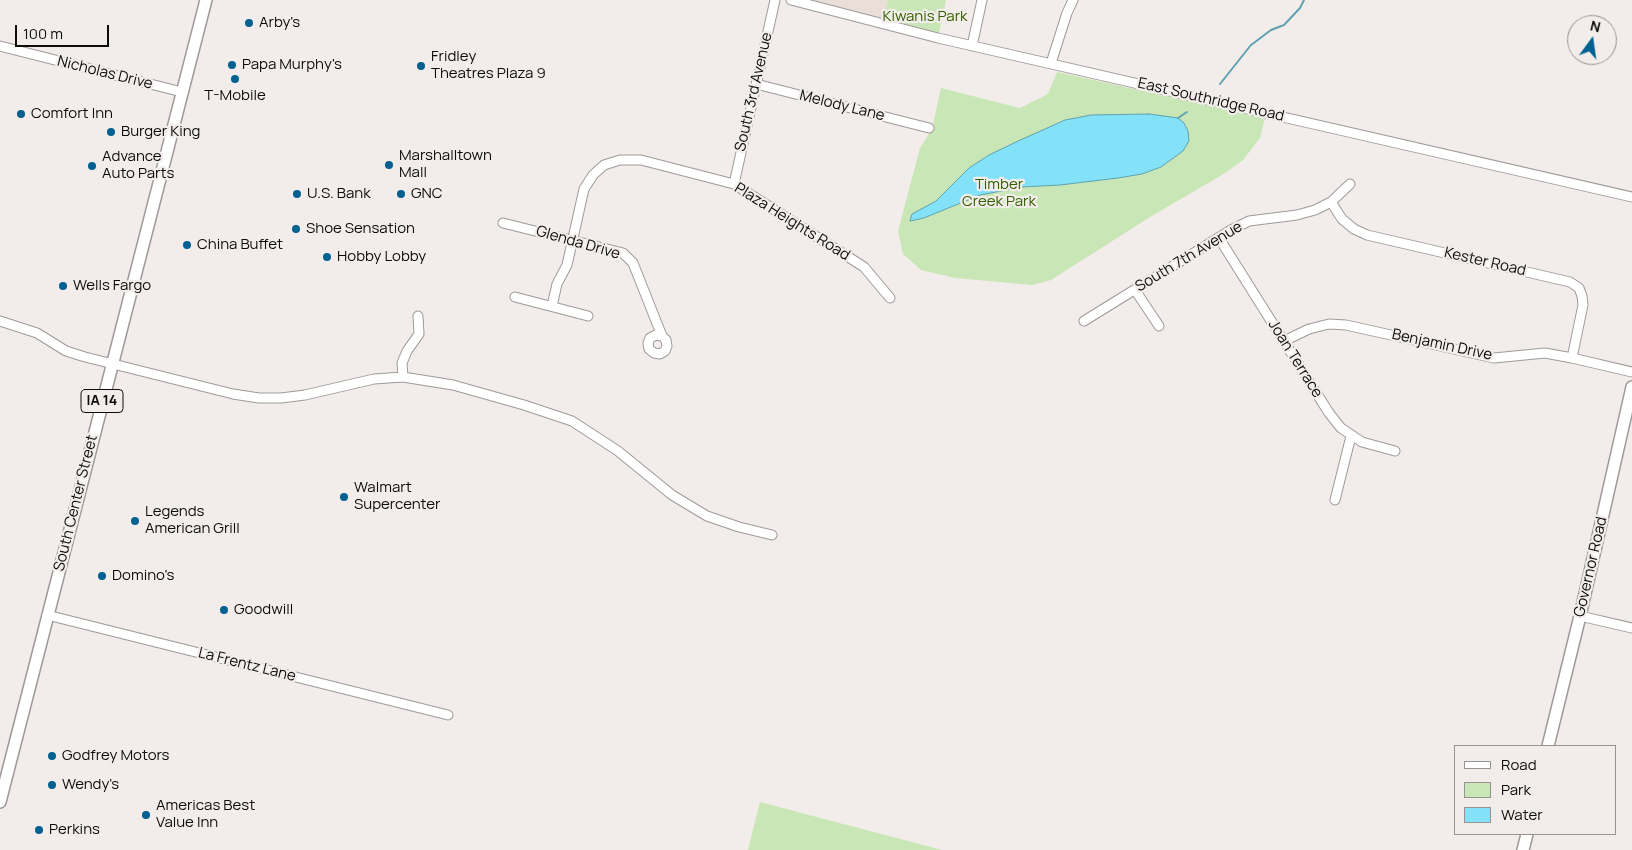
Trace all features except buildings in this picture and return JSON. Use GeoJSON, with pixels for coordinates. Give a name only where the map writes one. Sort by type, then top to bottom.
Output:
{"type":"FeatureCollection","features":[{"type":"Feature","properties":{"kind":"main road","name":"South Center Street"},"geometry":{"type":"LineString","coordinates":[[0,802],[206,0]]}},
{"type":"Feature","properties":{"kind":"main road","name":"Governor Road"},"geometry":{"type":"LineString","coordinates":[[1548,745],[1580,616],[1632,387]]}},
{"type":"Feature","properties":{"kind":"main road"},"geometry":{"type":"LineString","coordinates":[[1523,850],[1527,835]]}},
{"type":"Feature","properties":{"kind":"street","name":"South 3rd Avenue"},"geometry":{"type":"LineString","coordinates":[[734,184],[775,0]]}},
{"type":"Feature","properties":{"kind":"street","name":"East Southridge Road"},"geometry":{"type":"LineString","coordinates":[[791,0],[972,46],[1632,197]]}},
{"type":"Feature","properties":{"kind":"street"},"geometry":{"type":"LineString","coordinates":[[972,46],[982,0]]}},
{"type":"Feature","properties":{"kind":"street"},"geometry":{"type":"LineString","coordinates":[[1051,63],[1073,0]]}},
{"type":"Feature","properties":{"kind":"street","name":"Nicholas Drive"},"geometry":{"type":"LineString","coordinates":[[0,46],[182,92]]}},
{"type":"Feature","properties":{"kind":"street","name":"Melody Lane"},"geometry":{"type":"LineString","coordinates":[[756,84],[929,128]]}},
{"type":"Feature","properties":{"kind":"street","name":"Plaza Heights Road"},"geometry":{"type":"LineString","coordinates":[[572,240],[584,189],[593,175],[604,165],[620,160],[641,160],[734,184],[864,267],[890,298]]}},
{"type":"Feature","properties":{"kind":"street","name":"South 7th Avenue"},"geometry":{"type":"LineString","coordinates":[[1084,321],[1249,221],[1297,215],[1315,210],[1331,202],[1350,184]]}},
{"type":"Feature","properties":{"kind":"street","name":"Kester Road"},"geometry":{"type":"LineString","coordinates":[[1331,202],[1342,218],[1354,229],[1367,235],[1570,282],[1579,288],[1583,305],[1572,358]]}},
{"type":"Feature","properties":{"kind":"street","name":"Glenda Drive"},"geometry":{"type":"LineString","coordinates":[[503,223],[623,253],[633,263],[662,336]]}},
{"type":"Feature","properties":{"kind":"street","name":"Joan Terrace"},"geometry":{"type":"LineString","coordinates":[[1219,238],[1328,413],[1351,436],[1373,446],[1395,451]]}},
{"type":"Feature","properties":{"kind":"street"},"geometry":{"type":"LineString","coordinates":[[552,306],[557,284],[567,265],[572,240]]}},
{"type":"Feature","properties":{"kind":"street"},"geometry":{"type":"LineString","coordinates":[[1135,290],[1158,326]]}},
{"type":"Feature","properties":{"kind":"street"},"geometry":{"type":"LineString","coordinates":[[515,297],[588,316]]}},
{"type":"Feature","properties":{"kind":"street"},"geometry":{"type":"LineString","coordinates":[[403,378],[402,363],[407,351],[419,334],[418,316]]}},
{"type":"Feature","properties":{"kind":"street"},"geometry":{"type":"LineString","coordinates":[[0,322],[37,333],[66,351],[233,394],[259,398],[281,398],[305,395],[374,379],[403,378],[453,386],[524,405],[572,421],[618,451],[672,495],[707,516],[739,527],[772,535]]}},
{"type":"Feature","properties":{"kind":"street","name":"Benjamin Drive"},"geometry":{"type":"LineString","coordinates":[[1284,341],[1309,329],[1329,324],[1346,325],[1494,358],[1545,353],[1632,372]]}},
{"type":"Feature","properties":{"kind":"street"},"geometry":{"type":"LineString","coordinates":[[1335,500],[1351,436]]}},
{"type":"Feature","properties":{"kind":"street","name":"La Frentz Lane"},"geometry":{"type":"LineString","coordinates":[[47,615],[448,715]]}},
{"type":"Feature","properties":{"kind":"street"},"geometry":{"type":"LineString","coordinates":[[1580,616],[1632,628]]}},
{"type":"Feature","properties":{"kind":"shaded area"},"geometry":{"type":"Polygon","coordinates":[[[791,0],[888,0],[884,23],[791,0]]]}},
{"type":"Feature","properties":{"kind":"green space","name":"Kiwanis Park"},"geometry":{"type":"Polygon","coordinates":[[[888,0],[946,0],[938,38],[884,23],[888,0]]]}},
{"type":"Feature","properties":{"kind":"green space","name":"Timber Creek Park"},"geometry":{"type":"Polygon","coordinates":[[[1057,72],[1265,118],[1260,138],[1243,160],[1222,175],[1150,217],[1051,280],[1032,285],[955,278],[921,270],[903,254],[898,231],[920,148],[932,129],[941,88],[1020,108],[1048,94],[1057,72]]]}},
{"type":"Feature","properties":{"kind":"green space"},"geometry":{"type":"Polygon","coordinates":[[[760,802],[942,850],[748,850],[760,802]]]}},
{"type":"Feature","properties":{"kind":"water"},"geometry":{"type":"Polygon","coordinates":[[[1149,114],[1178,118],[1184,123],[1188,131],[1189,141],[1183,151],[1161,167],[1142,174],[1118,178],[1023,187],[980,195],[924,218],[910,221],[912,214],[936,201],[969,168],[989,155],[1065,120],[1091,115],[1149,114]]]}},
{"type":"Feature","properties":{"kind":"waterway"},"geometry":{"type":"LineString","coordinates":[[1220,84],[1251,45],[1271,30],[1284,25],[1300,8],[1304,0]]}},
{"type":"Feature","properties":{"kind":"waterway"},"geometry":{"type":"LineString","coordinates":[[1178,118],[1187,112]]}},
{"type":"Feature","properties":{"kind":"place","name":"Arby's"},"geometry":{"type":"Point","coordinates":[249,23]}},
{"type":"Feature","properties":{"kind":"place","name":"Papa Murphy's"},"geometry":{"type":"Point","coordinates":[232,65]}},
{"type":"Feature","properties":{"kind":"place","name":"Fridley Theatres Plaza 9"},"geometry":{"type":"Point","coordinates":[421,66]}},
{"type":"Feature","properties":{"kind":"place","name":"T-Mobile"},"geometry":{"type":"Point","coordinates":[235,79]}},
{"type":"Feature","properties":{"kind":"place","name":"Comfort Inn"},"geometry":{"type":"Point","coordinates":[21,114]}},
{"type":"Feature","properties":{"kind":"place","name":"Burger King"},"geometry":{"type":"Point","coordinates":[111,132]}},
{"type":"Feature","properties":{"kind":"place","name":"Marshalltown Mall"},"geometry":{"type":"Point","coordinates":[389,165]}},
{"type":"Feature","properties":{"kind":"place","name":"Advance Auto Parts"},"geometry":{"type":"Point","coordinates":[92,166]}},
{"type":"Feature","properties":{"kind":"place","name":"U.S. Bank"},"geometry":{"type":"Point","coordinates":[297,194]}},
{"type":"Feature","properties":{"kind":"place","name":"GNC"},"geometry":{"type":"Point","coordinates":[401,194]}},
{"type":"Feature","properties":{"kind":"place","name":"Shoe Sensation"},"geometry":{"type":"Point","coordinates":[296,229]}},
{"type":"Feature","properties":{"kind":"place","name":"China Buffet"},"geometry":{"type":"Point","coordinates":[187,245]}},
{"type":"Feature","properties":{"kind":"place","name":"Hobby Lobby"},"geometry":{"type":"Point","coordinates":[327,257]}},
{"type":"Feature","properties":{"kind":"place","name":"Wells Fargo"},"geometry":{"type":"Point","coordinates":[63,286]}},
{"type":"Feature","properties":{"kind":"place","name":"Walmart Supercenter"},"geometry":{"type":"Point","coordinates":[344,497]}},
{"type":"Feature","properties":{"kind":"place","name":"Legends American Grill"},"geometry":{"type":"Point","coordinates":[135,521]}},
{"type":"Feature","properties":{"kind":"place","name":"Domino's"},"geometry":{"type":"Point","coordinates":[102,576]}},
{"type":"Feature","properties":{"kind":"place","name":"Goodwill"},"geometry":{"type":"Point","coordinates":[224,610]}},
{"type":"Feature","properties":{"kind":"place","name":"Godfrey Motors"},"geometry":{"type":"Point","coordinates":[52,756]}},
{"type":"Feature","properties":{"kind":"place","name":"Wendy's"},"geometry":{"type":"Point","coordinates":[52,785]}},
{"type":"Feature","properties":{"kind":"place","name":"Americas Best Value Inn"},"geometry":{"type":"Point","coordinates":[146,815]}},
{"type":"Feature","properties":{"kind":"place","name":"Perkins"},"geometry":{"type":"Point","coordinates":[39,830]}}]}
